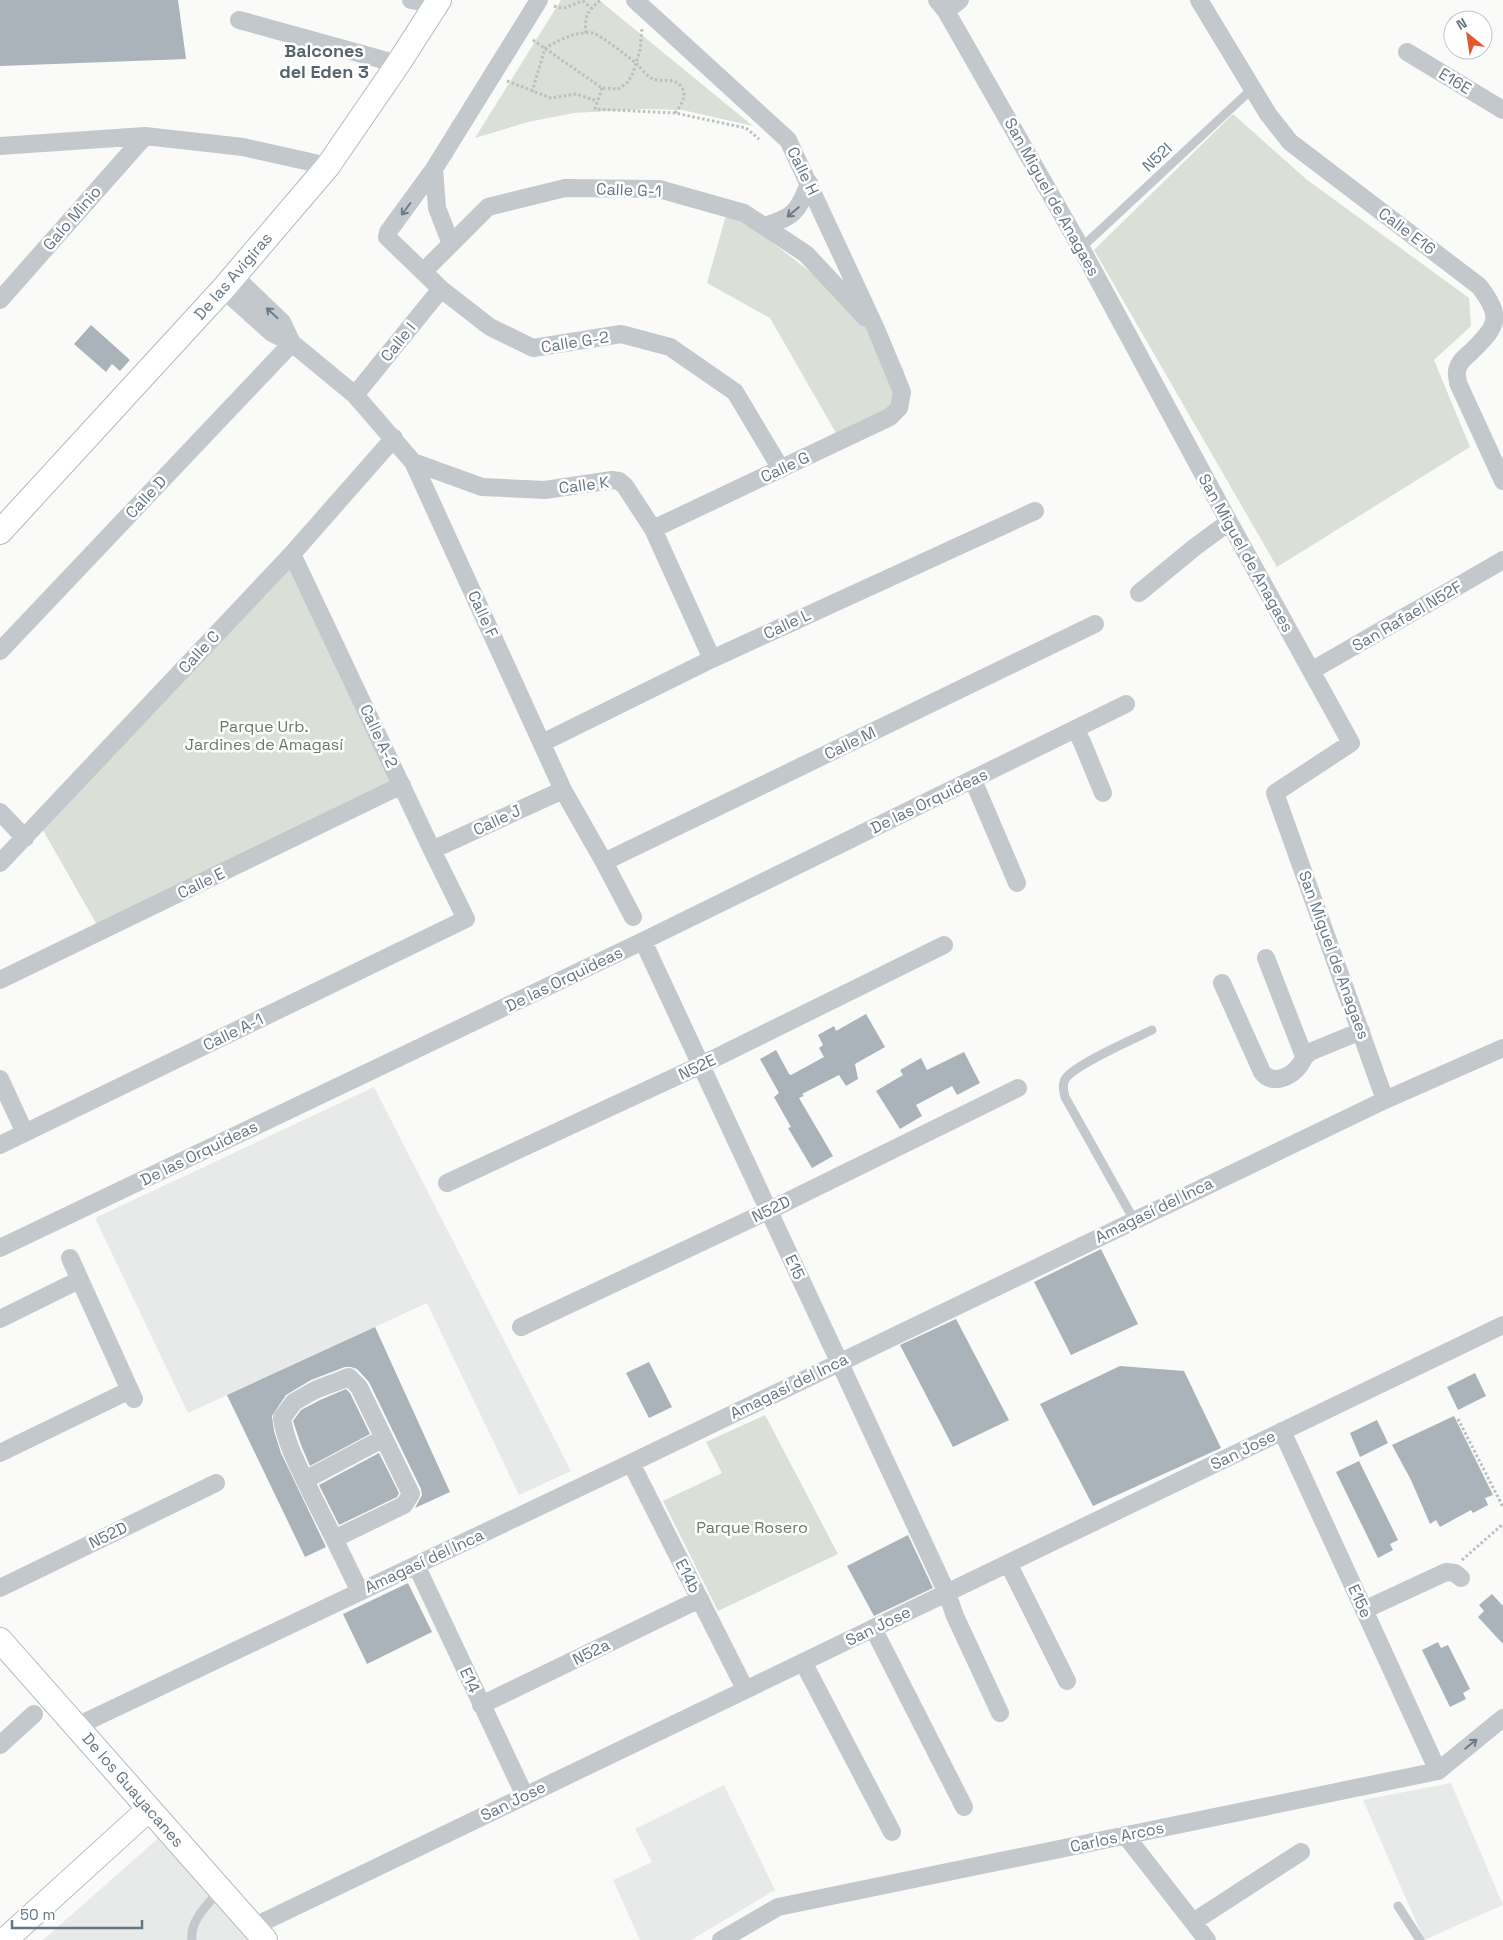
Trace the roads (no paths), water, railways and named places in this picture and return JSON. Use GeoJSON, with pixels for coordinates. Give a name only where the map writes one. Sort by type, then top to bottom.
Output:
{"type":"FeatureCollection","features":[{"type":"Feature","properties":{"kind":"street"},"geometry":{"type":"LineString","coordinates":[[411,0],[438,3]]}},
{"type":"Feature","properties":{"kind":"street"},"geometry":{"type":"LineString","coordinates":[[941,5],[960,0]]}},
{"type":"Feature","properties":{"kind":"street","name":"Calle E16"},"geometry":{"type":"LineString","coordinates":[[1199,0],[1268,114],[1290,142],[1479,286],[1489,297],[1496,309],[1497,320],[1491,332],[1463,360],[1457,371],[1458,383],[1503,480]]}},
{"type":"Feature","properties":{"kind":"street"},"geometry":{"type":"LineString","coordinates":[[423,272],[387,237],[388,232],[434,169],[520,32],[544,2]]}},
{"type":"Feature","properties":{"kind":"street","name":"De las Avigiras"},"geometry":{"type":"LineString","coordinates":[[0,532],[229,283],[328,166],[438,3]]}},
{"type":"Feature","properties":{"kind":"street","name":"Calle H"},"geometry":{"type":"LineString","coordinates":[[640,4],[788,140],[876,329],[902,392]]}},
{"type":"Feature","properties":{"kind":"street","name":"San Miguel de Anagaes"},"geometry":{"type":"LineString","coordinates":[[941,5],[1081,248],[1351,743],[1275,793],[1386,1100]]}},
{"type":"Feature","properties":{"kind":"street"},"geometry":{"type":"LineString","coordinates":[[239,20],[398,64]]}},
{"type":"Feature","properties":{"kind":"street","name":"E16E"},"geometry":{"type":"LineString","coordinates":[[1407,52],[1503,110]]}},
{"type":"Feature","properties":{"kind":"street"},"geometry":{"type":"LineString","coordinates":[[0,146],[145,136],[243,147],[328,166]]}},
{"type":"Feature","properties":{"kind":"street","name":"Galo Minio"},"geometry":{"type":"LineString","coordinates":[[0,300],[145,136]]}},
{"type":"Feature","properties":{"kind":"street"},"geometry":{"type":"LineString","coordinates":[[434,169],[437,208],[451,244]]}},
{"type":"Feature","properties":{"kind":"street"},"geometry":{"type":"LineString","coordinates":[[764,226],[782,221],[801,205],[809,183]]}},
{"type":"Feature","properties":{"kind":"street","name":"Calle G-1"},"geometry":{"type":"LineString","coordinates":[[423,272],[488,207],[564,188],[660,189],[744,213],[806,254],[876,329]]}},
{"type":"Feature","properties":{"kind":"street","name":"Calle G-2"},"geometry":{"type":"LineString","coordinates":[[423,272],[490,327],[534,348],[621,334],[670,347],[735,392],[781,469]]}},
{"type":"Feature","properties":{"kind":"street","name":"Calle F"},"geometry":{"type":"LineString","coordinates":[[229,283],[272,333],[292,343],[355,395],[413,462],[562,790],[604,862],[633,917]]}},
{"type":"Feature","properties":{"kind":"street","name":"Calle I"},"geometry":{"type":"LineString","coordinates":[[355,395],[442,289]]}},
{"type":"Feature","properties":{"kind":"street","name":"Calle D"},"geometry":{"type":"LineString","coordinates":[[0,651],[292,343]]}},
{"type":"Feature","properties":{"kind":"street","name":"Calle G"},"geometry":{"type":"LineString","coordinates":[[653,528],[890,417],[899,408],[902,392]]}},
{"type":"Feature","properties":{"kind":"street","name":"Calle C"},"geometry":{"type":"LineString","coordinates":[[0,863],[292,554],[394,438]]}},
{"type":"Feature","properties":{"kind":"street","name":"Calle K"},"geometry":{"type":"LineString","coordinates":[[413,462],[482,487],[545,490],[612,480],[619,481],[625,486],[653,528],[712,659]]}},
{"type":"Feature","properties":{"kind":"street","name":"Calle L"},"geometry":{"type":"LineString","coordinates":[[542,743],[712,659],[1035,511]]}},
{"type":"Feature","properties":{"kind":"street"},"geometry":{"type":"LineString","coordinates":[[1140,594],[1195,546],[1229,522]]}},
{"type":"Feature","properties":{"kind":"street","name":"Calle A-2"},"geometry":{"type":"LineString","coordinates":[[292,554],[466,919]]}},
{"type":"Feature","properties":{"kind":"street","name":"San Rafael N52F"},"geometry":{"type":"LineString","coordinates":[[1311,671],[1503,560]]}},
{"type":"Feature","properties":{"kind":"street","name":"Calle M"},"geometry":{"type":"LineString","coordinates":[[604,862],[1095,624]]}},
{"type":"Feature","properties":{"kind":"street","name":"De las Orquideas"},"geometry":{"type":"LineString","coordinates":[[0,1248],[643,941],[1126,704]]}},
{"type":"Feature","properties":{"kind":"street"},"geometry":{"type":"LineString","coordinates":[[1075,729],[1103,793]]}},
{"type":"Feature","properties":{"kind":"street"},"geometry":{"type":"LineString","coordinates":[[973,780],[1017,883]]}},
{"type":"Feature","properties":{"kind":"street","name":"Calle E"},"geometry":{"type":"LineString","coordinates":[[0,980],[402,785]]}},
{"type":"Feature","properties":{"kind":"street","name":"Calle J"},"geometry":{"type":"LineString","coordinates":[[432,850],[562,790]]}},
{"type":"Feature","properties":{"kind":"street"},"geometry":{"type":"LineString","coordinates":[[0,812],[25,838]]}},
{"type":"Feature","properties":{"kind":"street","name":"Calle A-1"},"geometry":{"type":"LineString","coordinates":[[0,1145],[466,919]]}},
{"type":"Feature","properties":{"kind":"street","name":"E15"},"geometry":{"type":"LineString","coordinates":[[643,941],[840,1361],[1000,1713]]}},
{"type":"Feature","properties":{"kind":"street","name":"N52E"},"geometry":{"type":"LineString","coordinates":[[447,1183],[701,1065],[944,946]]}},
{"type":"Feature","properties":{"kind":"street"},"geometry":{"type":"LineString","coordinates":[[1266,958],[1304,1056]]}},
{"type":"Feature","properties":{"kind":"street"},"geometry":{"type":"LineString","coordinates":[[1222,983],[1266,1077],[1278,1080],[1292,1072],[1300,1064],[1304,1056],[1361,1031]]}},
{"type":"Feature","properties":{"kind":"street","name":"Amagasí del Inca"},"geometry":{"type":"LineString","coordinates":[[77,1726],[631,1463],[1386,1100],[1503,1048]]}},
{"type":"Feature","properties":{"kind":"street"},"geometry":{"type":"LineString","coordinates":[[0,1079],[25,1133]]}},
{"type":"Feature","properties":{"kind":"street","name":"N52D"},"geometry":{"type":"LineString","coordinates":[[521,1327],[768,1211],[1018,1088]]}},
{"type":"Feature","properties":{"kind":"street"},"geometry":{"type":"LineString","coordinates":[[0,1454],[132,1395],[70,1258]]}},
{"type":"Feature","properties":{"kind":"street"},"geometry":{"type":"LineString","coordinates":[[0,1319],[79,1280]]}},
{"type":"Feature","properties":{"kind":"street","name":"San Jose"},"geometry":{"type":"LineString","coordinates":[[259,1933],[525,1796],[1503,1324]]}},
{"type":"Feature","properties":{"kind":"street"},"geometry":{"type":"LineString","coordinates":[[334,1538],[404,1505],[411,1494],[359,1387],[349,1377],[316,1390],[294,1402],[282,1418],[283,1427],[305,1480],[360,1592]]}},
{"type":"Feature","properties":{"kind":"street","name":"E15e"},"geometry":{"type":"LineString","coordinates":[[1282,1431],[1438,1771]]}},
{"type":"Feature","properties":{"kind":"street"},"geometry":{"type":"LineString","coordinates":[[305,1480],[384,1438]]}},
{"type":"Feature","properties":{"kind":"street","name":"E14b"},"geometry":{"type":"LineString","coordinates":[[631,1463],[746,1689]]}},
{"type":"Feature","properties":{"kind":"street","name":"N52D"},"geometry":{"type":"LineString","coordinates":[[0,1588],[216,1483]]}},
{"type":"Feature","properties":{"kind":"street"},"geometry":{"type":"LineString","coordinates":[[1008,1563],[1068,1681]]}},
{"type":"Feature","properties":{"kind":"street","name":"E14"},"geometry":{"type":"LineString","coordinates":[[416,1565],[525,1796]]}},
{"type":"Feature","properties":{"kind":"street"},"geometry":{"type":"LineString","coordinates":[[1364,1610],[1446,1572],[1458,1576]]}},
{"type":"Feature","properties":{"kind":"street","name":"N52a"},"geometry":{"type":"LineString","coordinates":[[482,1705],[700,1599]]}},
{"type":"Feature","properties":{"kind":"street"},"geometry":{"type":"LineString","coordinates":[[873,1628],[964,1806]]}},
{"type":"Feature","properties":{"kind":"street","name":"De los Guayacanes"},"geometry":{"type":"LineString","coordinates":[[0,1640],[259,1933]]}},
{"type":"Feature","properties":{"kind":"street"},"geometry":{"type":"LineString","coordinates":[[803,1662],[892,1832]]}},
{"type":"Feature","properties":{"kind":"street"},"geometry":{"type":"LineString","coordinates":[[0,1745],[34,1714]]}},
{"type":"Feature","properties":{"kind":"street","name":"Carlos Arcos"},"geometry":{"type":"LineString","coordinates":[[727,1939],[778,1907],[1438,1771],[1503,1718]]}},
{"type":"Feature","properties":{"kind":"street"},"geometry":{"type":"LineString","coordinates":[[5,1940],[148,1809]]}},
{"type":"Feature","properties":{"kind":"street"},"geometry":{"type":"LineString","coordinates":[[1125,1835],[1207,1940]]}},
{"type":"Feature","properties":{"kind":"street"},"geometry":{"type":"LineString","coordinates":[[1193,1922],[1301,1852]]}},
{"type":"Feature","properties":{"kind":"lane","name":"N52I"},"geometry":{"type":"LineString","coordinates":[[1081,248],[1253,88]]}},
{"type":"Feature","properties":{"kind":"lane"},"geometry":{"type":"LineString","coordinates":[[1134,1220],[1065,1096],[1063,1086],[1067,1077],[1079,1068],[1152,1030]]}},
{"type":"Feature","properties":{"kind":"lane"},"geometry":{"type":"LineString","coordinates":[[192,1940],[191,1934],[194,1924],[220,1890]]}},
{"type":"Feature","properties":{"kind":"lane"},"geometry":{"type":"LineString","coordinates":[[1398,1906],[1420,1940]]}},
{"type":"Feature","properties":{"kind":"district","name":"Balcones del Eden 3"},"geometry":{"type":"Point","coordinates":[324,60]}},
{"type":"Feature","properties":{"kind":"park label","name":"Parque Urb. Jardines de Amagasí"},"geometry":{"type":"Point","coordinates":[264,735]}},
{"type":"Feature","properties":{"kind":"park label","name":"Parque Rosero"},"geometry":{"type":"Point","coordinates":[752,1527]}}]}
